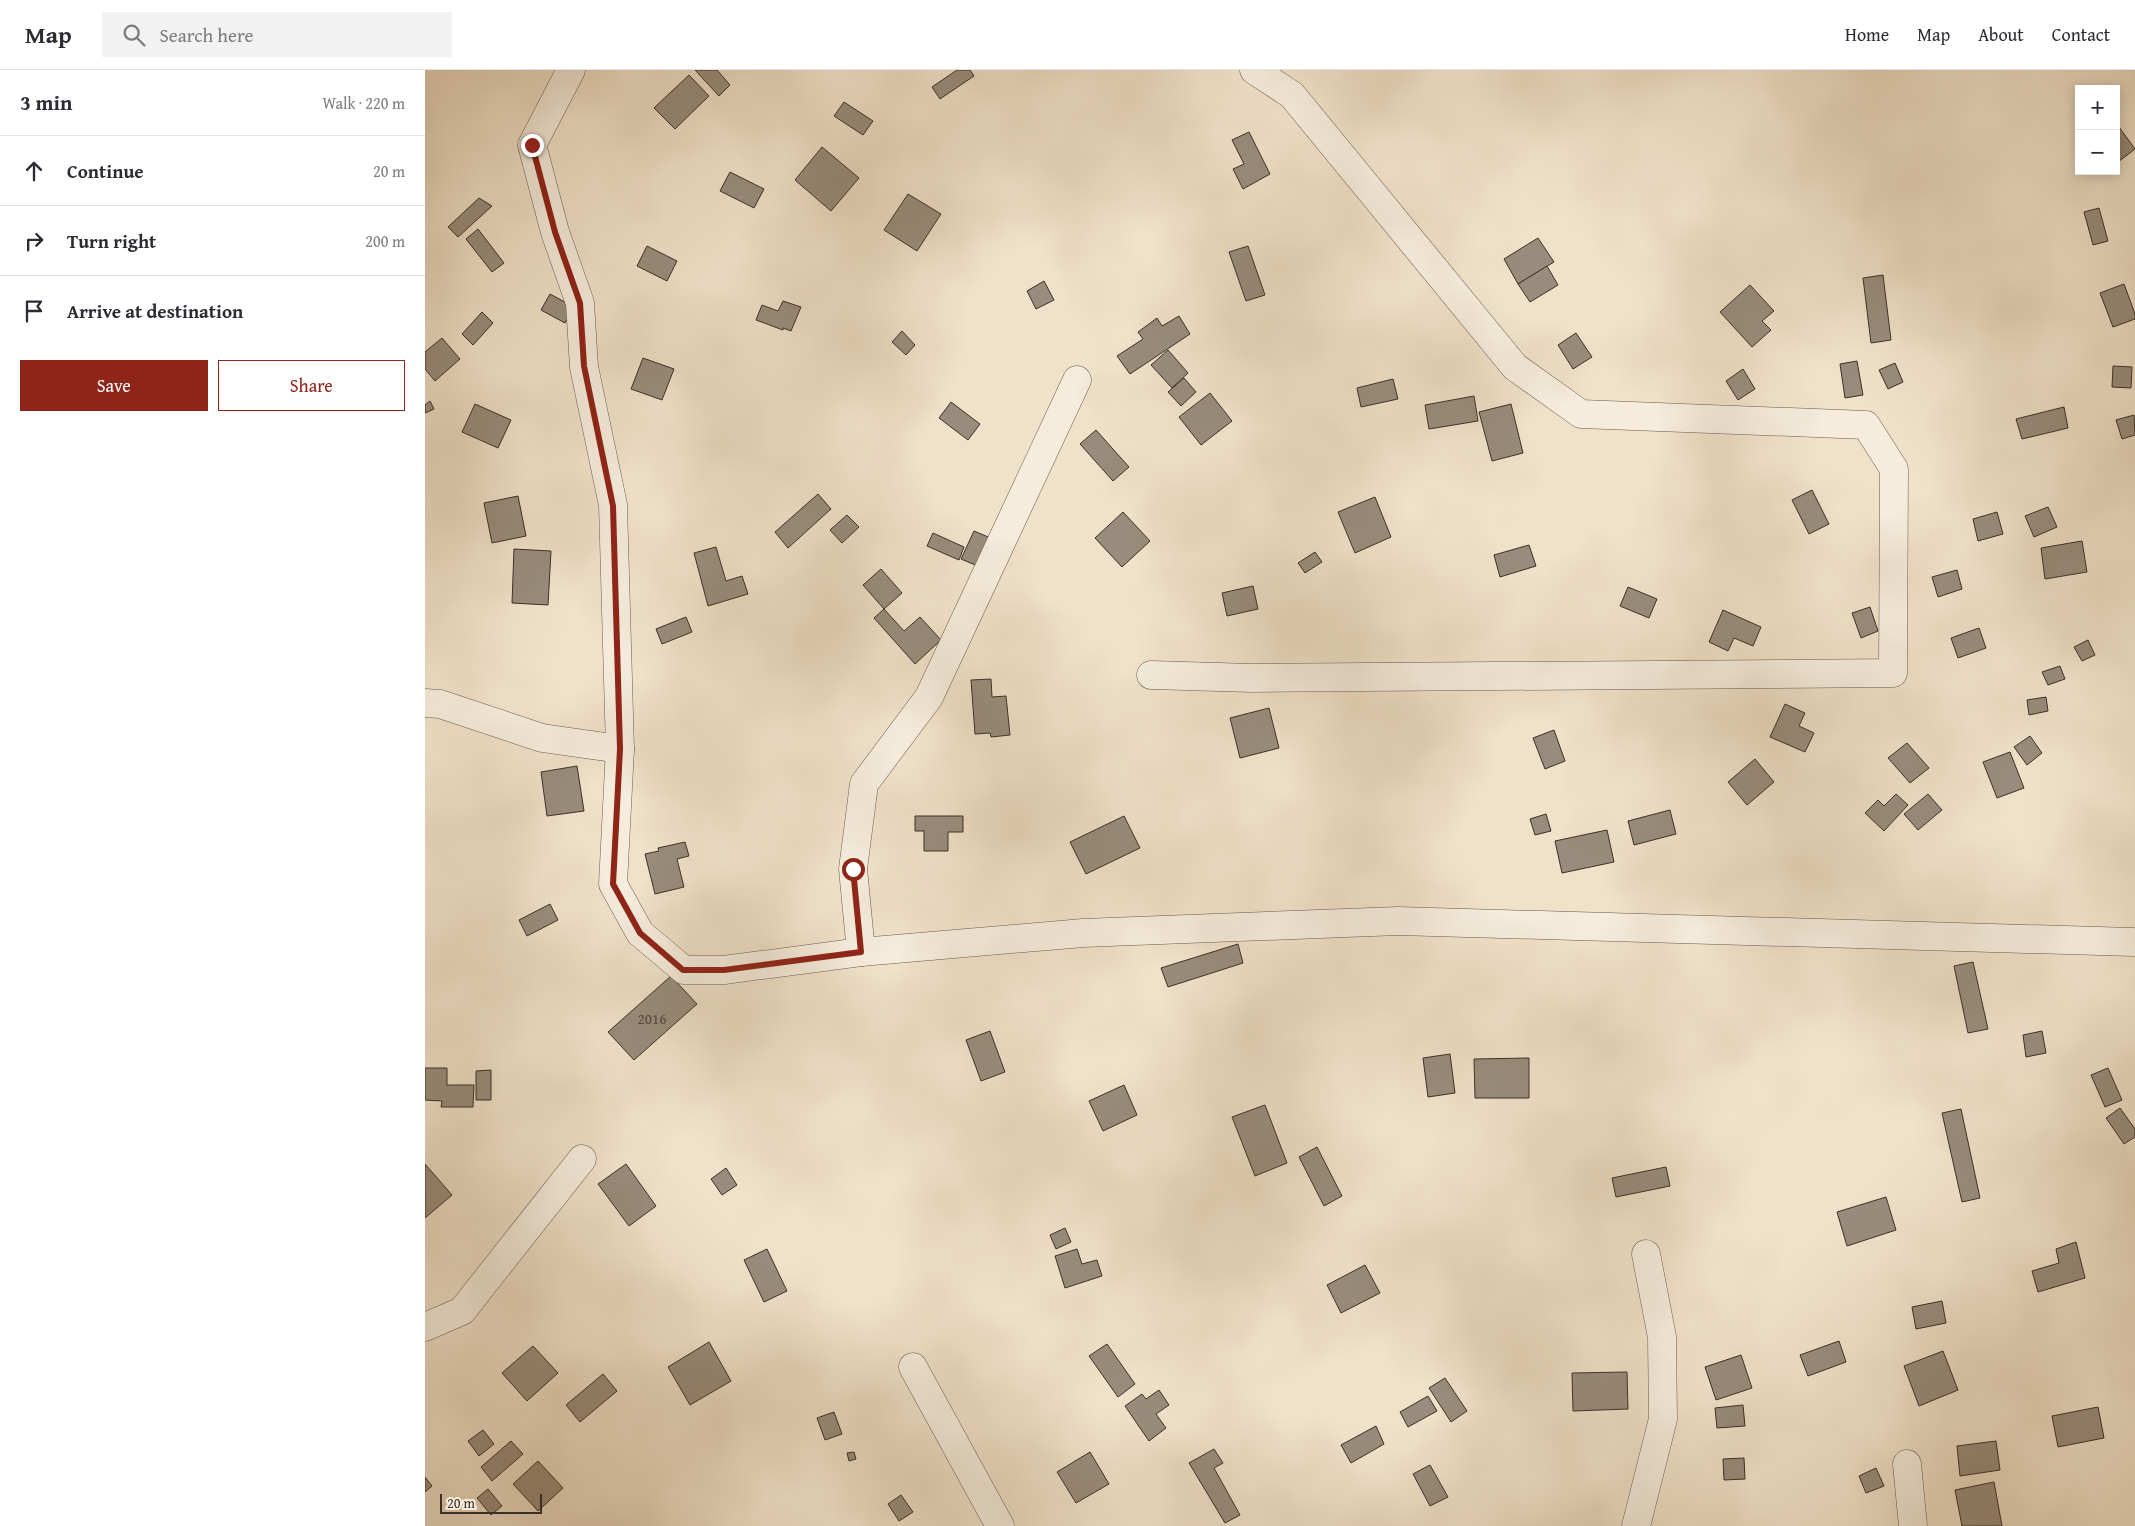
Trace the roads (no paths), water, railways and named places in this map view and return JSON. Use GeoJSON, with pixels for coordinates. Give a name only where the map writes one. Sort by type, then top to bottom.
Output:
{"type":"FeatureCollection","features":[{"type":"Feature","properties":{"kind":"street"},"geometry":{"type":"LineString","coordinates":[[571,70],[532,145],[555,232],[580,303],[584,366],[613,506],[620,749],[613,884],[640,933],[683,970],[724,970],[861,952],[1083,933],[1398,921],[2133,942]]}},
{"type":"Feature","properties":{"kind":"street"},"geometry":{"type":"LineString","coordinates":[[1151,675],[1262,678],[1893,673],[1894,468],[1866,425],[1581,414],[1515,367],[1292,95],[1254,70]]}},
{"type":"Feature","properties":{"kind":"street"},"geometry":{"type":"LineString","coordinates":[[861,952],[853,869],[864,784],[929,697],[1077,380]]}},
{"type":"Feature","properties":{"kind":"street"},"geometry":{"type":"LineString","coordinates":[[425,704],[439,704],[542,738],[620,749]]}},
{"type":"Feature","properties":{"kind":"street"},"geometry":{"type":"LineString","coordinates":[[425,1327],[462,1311],[582,1159]]}},
{"type":"Feature","properties":{"kind":"street"},"geometry":{"type":"LineString","coordinates":[[1636,1526],[1663,1419],[1662,1337],[1646,1254]]}},
{"type":"Feature","properties":{"kind":"street"},"geometry":{"type":"LineString","coordinates":[[913,1367],[1000,1526]]}},
{"type":"Feature","properties":{"kind":"street"},"geometry":{"type":"LineString","coordinates":[[1907,1464],[1913,1526]]}}]}
